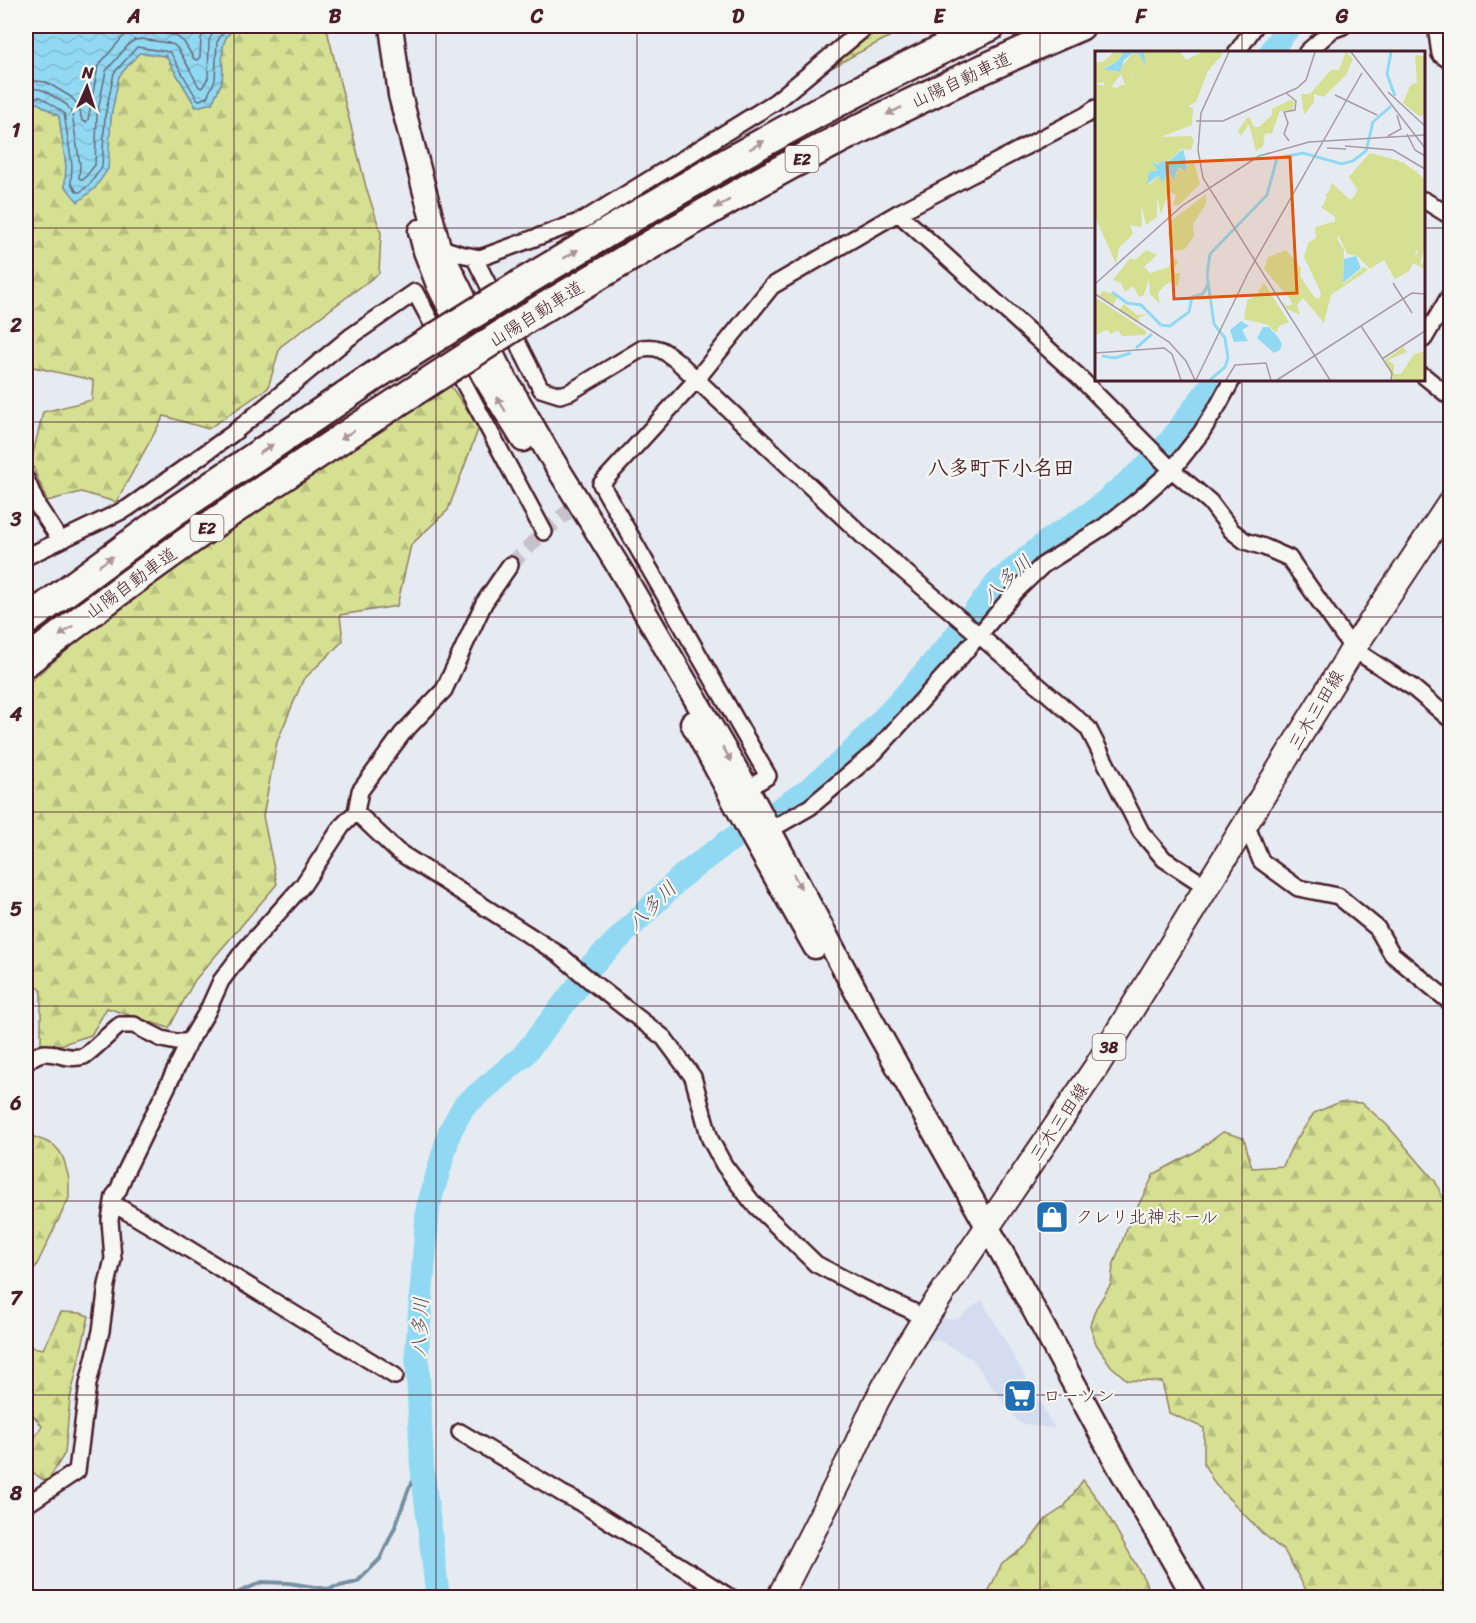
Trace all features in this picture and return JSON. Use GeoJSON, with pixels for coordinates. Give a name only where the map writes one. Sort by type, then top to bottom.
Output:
{"type":"FeatureCollection","features":[{"type":"Feature","properties":{"kind":"highway","name":"山陽自動車道"},"geometry":{"type":"LineString","coordinates":[[26,621],[175,511],[379,373],[521,284],[776,135],[875,82],[991,26]]}},
{"type":"Feature","properties":{"kind":"highway","name":"山陽自動車道"},"geometry":{"type":"LineString","coordinates":[[26,662],[194,537],[535,313],[790,165],[890,113],[1080,26]]}},
{"type":"Feature","properties":{"kind":"main road","name":"三木三田線"},"geometry":{"type":"LineString","coordinates":[[779,1598],[852,1455],[876,1402],[924,1320],[1095,1069],[1353,649],[1450,503]]}},
{"type":"Feature","properties":{"kind":"street"},"geometry":{"type":"LineString","coordinates":[[377,26],[387,103],[425,251],[438,285],[483,375],[673,689],[741,794]]}},
{"type":"Feature","properties":{"kind":"street"},"geometry":{"type":"LineString","coordinates":[[391,26],[400,95],[439,247],[498,366],[623,574],[763,835],[867,1012],[1126,1507],[1179,1598]]}},
{"type":"Feature","properties":{"kind":"street"},"geometry":{"type":"LineString","coordinates":[[439,247],[480,258],[584,220],[775,102],[867,26]]}},
{"type":"Feature","properties":{"kind":"street"},"geometry":{"type":"LineString","coordinates":[[1237,51],[1255,26]]}},
{"type":"Feature","properties":{"kind":"street"},"geometry":{"type":"LineString","coordinates":[[1308,51],[1332,30],[1343,26]]}},
{"type":"Feature","properties":{"kind":"street"},"geometry":{"type":"LineString","coordinates":[[1436,26],[1440,54],[1450,61]]}},
{"type":"Feature","properties":{"kind":"street"},"geometry":{"type":"LineString","coordinates":[[741,794],[768,776],[601,484],[697,380],[772,286],[898,213],[1095,109]]}},
{"type":"Feature","properties":{"kind":"street"},"geometry":{"type":"LineString","coordinates":[[1425,201],[1450,216]]}},
{"type":"Feature","properties":{"kind":"street"},"geometry":{"type":"LineString","coordinates":[[898,213],[1078,376],[1172,470],[1210,502],[1232,531],[1245,542],[1289,558],[1353,649],[1412,687],[1450,719]]}},
{"type":"Feature","properties":{"kind":"street"},"geometry":{"type":"LineString","coordinates":[[474,257],[541,388],[560,395],[570,392],[643,348],[654,347],[676,360],[864,537],[1088,728],[1141,832],[1164,859],[1207,887]]}},
{"type":"Feature","properties":{"kind":"street"},"geometry":{"type":"LineString","coordinates":[[26,557],[128,508],[232,434],[350,337],[415,292],[544,532]]}},
{"type":"Feature","properties":{"kind":"street"},"geometry":{"type":"LineString","coordinates":[[1425,337],[1450,295]]}},
{"type":"Feature","properties":{"kind":"street"},"geometry":{"type":"LineString","coordinates":[[1425,377],[1450,397]]}},
{"type":"Feature","properties":{"kind":"street"},"geometry":{"type":"LineString","coordinates":[[763,835],[810,807],[875,752],[953,666],[1016,591],[1043,565],[1105,526],[1172,470],[1201,433],[1232,381]]}},
{"type":"Feature","properties":{"kind":"street"},"geometry":{"type":"LineString","coordinates":[[26,479],[37,505],[60,540]]}},
{"type":"Feature","properties":{"kind":"street"},"geometry":{"type":"LineString","coordinates":[[26,1505],[77,1471],[88,1384],[101,1331],[107,1285],[114,1259],[111,1220],[114,1196],[189,1042],[207,1012],[221,981],[242,953],[303,885],[342,826],[356,812],[360,791],[402,734],[444,690],[484,603],[510,565]]}},
{"type":"Feature","properties":{"kind":"street"},"geometry":{"type":"LineString","coordinates":[[356,812],[397,851],[560,955],[664,1038],[693,1077],[710,1139],[724,1166],[752,1202],[816,1264],[912,1311],[924,1320]]}},
{"type":"Feature","properties":{"kind":"street"},"geometry":{"type":"LineString","coordinates":[[1246,824],[1261,861],[1298,888],[1338,896],[1377,928],[1392,954],[1450,1002]]}},
{"type":"Feature","properties":{"kind":"street"},"geometry":{"type":"LineString","coordinates":[[26,1063],[31,1057],[42,1052],[74,1058],[86,1055],[120,1025],[134,1025],[162,1039],[189,1042]]}},
{"type":"Feature","properties":{"kind":"street"},"geometry":{"type":"LineString","coordinates":[[114,1204],[395,1376]]}},
{"type":"Feature","properties":{"kind":"street"},"geometry":{"type":"LineString","coordinates":[[984,1232],[1195,1598]]}},
{"type":"Feature","properties":{"kind":"street"},"geometry":{"type":"LineString","coordinates":[[460,1432],[579,1502],[731,1598]]}},
{"type":"Feature","properties":{"kind":"shaded area"},"geometry":{"type":"Polygon","coordinates":[[[982,1300],[1055,1429],[1019,1423],[972,1359],[938,1340],[928,1340],[942,1317],[954,1319],[960,1317],[982,1300]]]}},
{"type":"Feature","properties":{"kind":"green space"},"geometry":{"type":"Polygon","coordinates":[[[237,26],[326,26],[366,187],[381,233],[379,273],[280,347],[268,388],[208,429],[164,416],[116,502],[81,492],[47,501],[31,462],[43,412],[92,400],[93,380],[33,367],[26,358],[26,103],[38,103],[59,116],[66,166],[65,186],[109,139],[119,76],[139,53],[166,56],[196,107],[212,103],[222,80],[223,44],[230,32],[237,26]]]}},
{"type":"Feature","properties":{"kind":"green space"},"geometry":{"type":"Polygon","coordinates":[[[873,26],[910,26],[787,93],[873,26]]]}},
{"type":"Feature","properties":{"kind":"green space"},"geometry":{"type":"Polygon","coordinates":[[[450,385],[479,427],[448,510],[411,545],[397,606],[340,615],[343,641],[303,680],[277,742],[263,816],[277,884],[195,980],[169,1028],[107,1008],[91,1035],[60,1045],[41,1044],[41,990],[26,976],[26,685],[157,574],[450,385]]]}},
{"type":"Feature","properties":{"kind":"green space"},"geometry":{"type":"Polygon","coordinates":[[[1340,1102],[1362,1103],[1387,1125],[1435,1181],[1450,1213],[1450,1597],[1310,1597],[1285,1552],[1261,1532],[1215,1484],[1204,1464],[1204,1428],[1169,1413],[1162,1382],[1127,1380],[1111,1366],[1096,1344],[1090,1325],[1096,1308],[1111,1284],[1113,1266],[1127,1228],[1154,1174],[1195,1152],[1223,1132],[1244,1138],[1252,1168],[1283,1166],[1292,1146],[1314,1113],[1340,1102]]]}},
{"type":"Feature","properties":{"kind":"green space"},"geometry":{"type":"Polygon","coordinates":[[[26,1134],[54,1145],[60,1152],[69,1179],[69,1198],[26,1287],[26,1134]]]}},
{"type":"Feature","properties":{"kind":"green space"},"geometry":{"type":"Polygon","coordinates":[[[61,1312],[89,1316],[70,1399],[65,1453],[47,1482],[33,1472],[28,1458],[32,1442],[42,1426],[26,1407],[26,1346],[43,1349],[61,1312]]]}},
{"type":"Feature","properties":{"kind":"green space"},"geometry":{"type":"Polygon","coordinates":[[[1083,1480],[1104,1508],[1154,1597],[986,1597],[1002,1563],[1026,1546],[1046,1519],[1064,1507],[1083,1480]]]}},
{"type":"Feature","properties":{"kind":"water"},"geometry":{"type":"Polygon","coordinates":[[[26,26],[237,26],[230,32],[223,44],[222,80],[212,103],[196,107],[166,56],[139,53],[119,76],[111,116],[108,169],[95,188],[78,202],[65,186],[66,166],[59,116],[38,103],[26,103],[26,26]]]}},
{"type":"Feature","properties":{"kind":"waterway","name":"八多川"},"geometry":{"type":"LineString","coordinates":[[1272,51],[1291,26]]}},
{"type":"Feature","properties":{"kind":"waterway","name":"八多川"},"geometry":{"type":"LineString","coordinates":[[438,1598],[422,1466],[417,1350],[428,1207],[450,1131],[464,1106],[523,1056],[591,966],[682,876],[726,843],[807,791],[849,755],[951,642],[998,582],[1049,540],[1095,510],[1147,466],[1170,441],[1214,381]]}},
{"type":"Feature","properties":{"kind":"waterway"},"geometry":{"type":"LineString","coordinates":[[231,1598],[262,1582],[289,1583],[327,1589],[357,1582],[380,1559],[409,1488],[422,1466]]}},
{"type":"Feature","properties":{"kind":"tunnel"},"geometry":{"type":"LineString","coordinates":[[510,565],[544,532],[601,484]]}},
{"type":"Feature","properties":{"kind":"place","name":"クレリ北神ホール"},"geometry":{"type":"Point","coordinates":[1052,1217]}},
{"type":"Feature","properties":{"kind":"place","name":"ローソン"},"geometry":{"type":"Point","coordinates":[1020,1396]}},
{"type":"Feature","properties":{"kind":"district","name":"八多町下小名田"},"geometry":{"type":"Point","coordinates":[1001,468]}}]}
